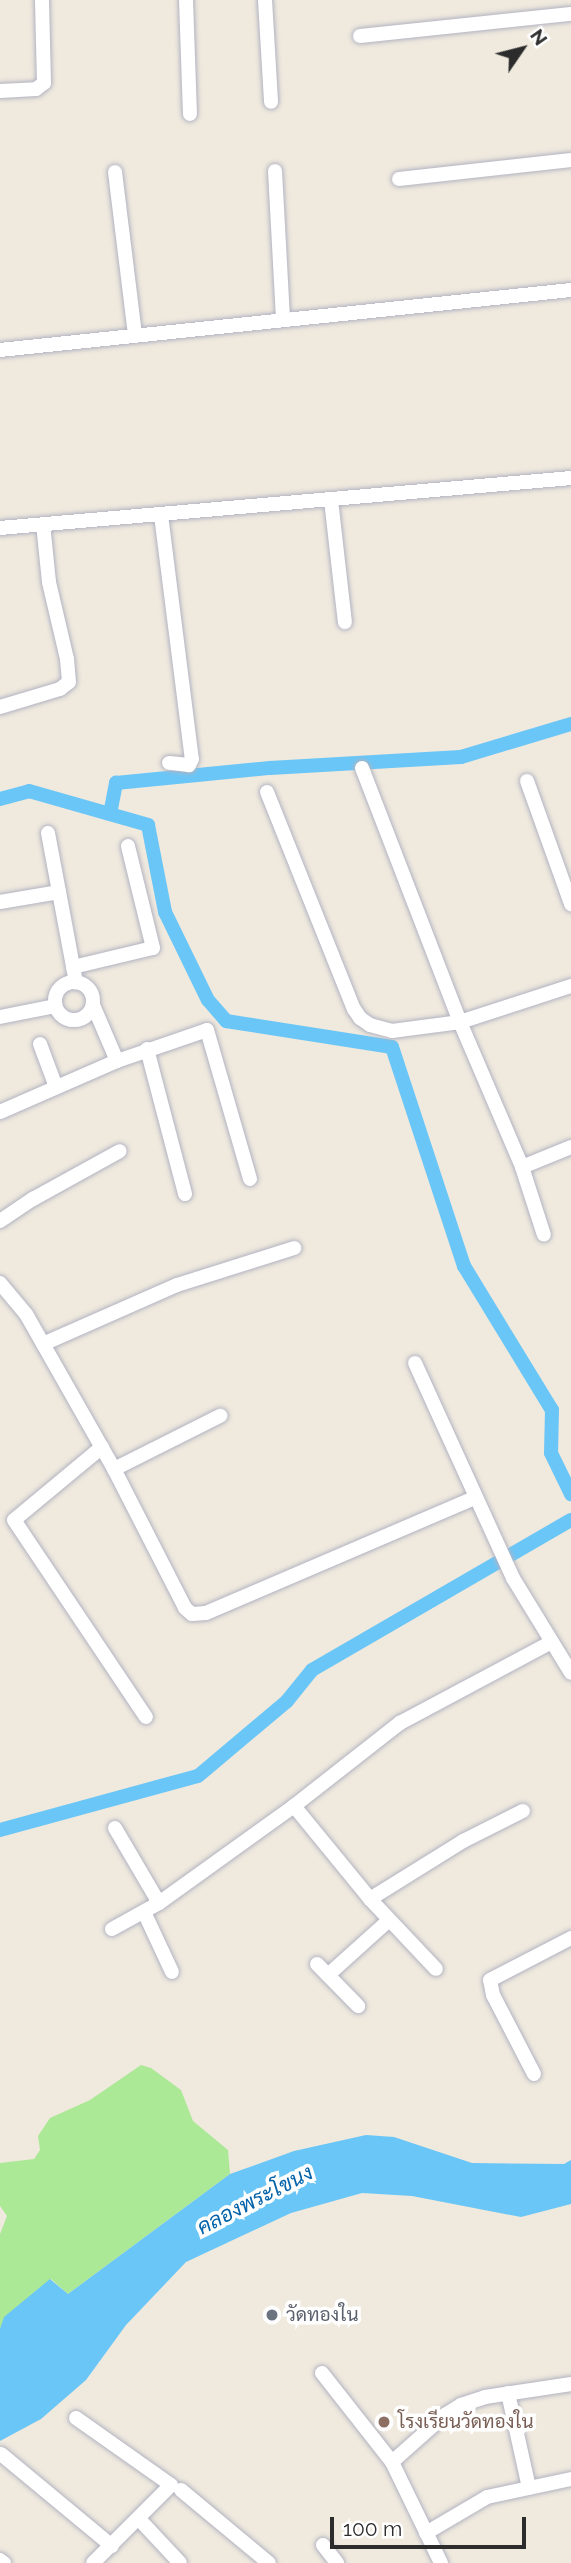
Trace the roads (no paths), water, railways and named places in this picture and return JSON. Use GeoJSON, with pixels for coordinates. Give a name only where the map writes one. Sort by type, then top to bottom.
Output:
{"type":"FeatureCollection","features":[{"type":"Feature","properties":{"kind":"street"},"geometry":{"type":"LineString","coordinates":[[0,91],[36,89],[44,83],[42,0]]}},
{"type":"Feature","properties":{"kind":"street"},"geometry":{"type":"LineString","coordinates":[[186,0],[190,114]]}},
{"type":"Feature","properties":{"kind":"street"},"geometry":{"type":"LineString","coordinates":[[265,0],[271,102]]}},
{"type":"Feature","properties":{"kind":"street"},"geometry":{"type":"LineString","coordinates":[[360,36],[571,14]]}},
{"type":"Feature","properties":{"kind":"street"},"geometry":{"type":"LineString","coordinates":[[399,179],[571,160]]}},
{"type":"Feature","properties":{"kind":"street"},"geometry":{"type":"LineString","coordinates":[[275,171],[283,320]]}},
{"type":"Feature","properties":{"kind":"street"},"geometry":{"type":"LineString","coordinates":[[115,172],[135,336]]}},
{"type":"Feature","properties":{"kind":"street"},"geometry":{"type":"LineString","coordinates":[[0,350],[571,290]]}},
{"type":"Feature","properties":{"kind":"street"},"geometry":{"type":"LineString","coordinates":[[0,528],[571,478]]}},
{"type":"Feature","properties":{"kind":"street"},"geometry":{"type":"LineString","coordinates":[[331,500],[345,622]]}},
{"type":"Feature","properties":{"kind":"street"},"geometry":{"type":"LineString","coordinates":[[161,514],[192,759],[186,765],[169,763]]}},
{"type":"Feature","properties":{"kind":"street"},"geometry":{"type":"LineString","coordinates":[[0,706],[60,689],[69,682],[67,659],[49,582],[43,524]]}},
{"type":"Feature","properties":{"kind":"street"},"geometry":{"type":"LineString","coordinates":[[362,768],[460,1021],[523,1167],[544,1235]]}},
{"type":"Feature","properties":{"kind":"street"},"geometry":{"type":"LineString","coordinates":[[527,780],[571,904]]}},
{"type":"Feature","properties":{"kind":"street"},"geometry":{"type":"LineString","coordinates":[[267,792],[354,1009],[360,1018],[370,1025],[392,1031],[460,1021],[571,986]]}},
{"type":"Feature","properties":{"kind":"street"},"geometry":{"type":"LineString","coordinates":[[48,833],[75,974],[91,992],[93,1005],[117,1061]]}},
{"type":"Feature","properties":{"kind":"street"},"geometry":{"type":"LineString","coordinates":[[93,1005],[86,1016],[74,1020],[62,1017],[55,1006],[59,988],[75,974],[153,947],[128,846]]}},
{"type":"Feature","properties":{"kind":"street"},"geometry":{"type":"LineString","coordinates":[[0,902],[59,892]]}},
{"type":"Feature","properties":{"kind":"street"},"geometry":{"type":"LineString","coordinates":[[0,1017],[55,1006]]}},
{"type":"Feature","properties":{"kind":"street"},"geometry":{"type":"LineString","coordinates":[[0,1112],[147,1049],[207,1030],[250,1179]]}},
{"type":"Feature","properties":{"kind":"street"},"geometry":{"type":"LineString","coordinates":[[40,1044],[56,1087]]}},
{"type":"Feature","properties":{"kind":"street"},"geometry":{"type":"LineString","coordinates":[[147,1049],[185,1194]]}},
{"type":"Feature","properties":{"kind":"street"},"geometry":{"type":"LineString","coordinates":[[523,1167],[571,1147]]}},
{"type":"Feature","properties":{"kind":"street"},"geometry":{"type":"LineString","coordinates":[[0,1221],[33,1199],[120,1151]]}},
{"type":"Feature","properties":{"kind":"street"},"geometry":{"type":"LineString","coordinates":[[44,1344],[177,1285],[294,1248]]}},
{"type":"Feature","properties":{"kind":"street"},"geometry":{"type":"LineString","coordinates":[[0,1283],[26,1314],[44,1344],[114,1469],[186,1608],[194,1615],[474,1498]]}},
{"type":"Feature","properties":{"kind":"street"},"geometry":{"type":"LineString","coordinates":[[415,1363],[474,1498],[513,1578],[571,1673]]}},
{"type":"Feature","properties":{"kind":"street"},"geometry":{"type":"LineString","coordinates":[[114,1469],[220,1416]]}},
{"type":"Feature","properties":{"kind":"street"},"geometry":{"type":"LineString","coordinates":[[102,1447],[14,1520],[146,1717]]}},
{"type":"Feature","properties":{"kind":"street"},"geometry":{"type":"LineString","coordinates":[[112,1929],[159,1903],[294,1807],[400,1723],[552,1642]]}},
{"type":"Feature","properties":{"kind":"street"},"geometry":{"type":"LineString","coordinates":[[294,1807],[370,1899],[436,1969]]}},
{"type":"Feature","properties":{"kind":"street"},"geometry":{"type":"LineString","coordinates":[[370,1899],[463,1841],[523,1811]]}},
{"type":"Feature","properties":{"kind":"street"},"geometry":{"type":"LineString","coordinates":[[115,1828],[159,1903]]}},
{"type":"Feature","properties":{"kind":"street"},"geometry":{"type":"LineString","coordinates":[[144,1912],[172,1972]]}},
{"type":"Feature","properties":{"kind":"street"},"geometry":{"type":"LineString","coordinates":[[328,1975],[389,1920]]}},
{"type":"Feature","properties":{"kind":"street"},"geometry":{"type":"LineString","coordinates":[[534,2074],[493,1995],[490,1980],[571,1938]]}},
{"type":"Feature","properties":{"kind":"street"},"geometry":{"type":"LineString","coordinates":[[317,1964],[358,2006]]}},
{"type":"Feature","properties":{"kind":"street"},"geometry":{"type":"LineString","coordinates":[[322,2373],[392,2462],[441,2563]]}},
{"type":"Feature","properties":{"kind":"street"},"geometry":{"type":"LineString","coordinates":[[392,2462],[446,2415],[461,2406],[508,2393],[571,2384]]}},
{"type":"Feature","properties":{"kind":"street"},"geometry":{"type":"LineString","coordinates":[[508,2393],[529,2488]]}},
{"type":"Feature","properties":{"kind":"street"},"geometry":{"type":"LineString","coordinates":[[76,2418],[172,2485],[93,2563]]}},
{"type":"Feature","properties":{"kind":"street"},"geometry":{"type":"LineString","coordinates":[[1,2454],[112,2546]]}},
{"type":"Feature","properties":{"kind":"street"},"geometry":{"type":"LineString","coordinates":[[426,2533],[475,2501],[571,2479]]}},
{"type":"Feature","properties":{"kind":"street"},"geometry":{"type":"LineString","coordinates":[[181,2490],[269,2563]]}},
{"type":"Feature","properties":{"kind":"street"},"geometry":{"type":"LineString","coordinates":[[139,2519],[180,2563]]}},
{"type":"Feature","properties":{"kind":"street"},"geometry":{"type":"LineString","coordinates":[[323,2546],[337,2563]]}},
{"type":"Feature","properties":{"kind":"water","name":"คลองพระโขนง"},"geometry":{"type":"Polygon","coordinates":[[[366,2135],[394,2137],[472,2163],[564,2164],[571,2160],[571,2204],[521,2217],[412,2196],[362,2193],[291,2213],[186,2262],[126,2325],[86,2380],[41,2419],[0,2441],[0,2329],[4,2317],[50,2279],[68,2294],[230,2174],[294,2151],[366,2135]]]}},
{"type":"Feature","properties":{"kind":"waterway"},"geometry":{"type":"LineString","coordinates":[[110,814],[116,783],[270,768],[461,757],[571,724]]}},
{"type":"Feature","properties":{"kind":"waterway"},"geometry":{"type":"LineString","coordinates":[[0,799],[29,791],[148,825],[165,912],[208,1000],[226,1021],[392,1047],[464,1266],[552,1410],[551,1453],[571,1494]]}},
{"type":"Feature","properties":{"kind":"waterway"},"geometry":{"type":"LineString","coordinates":[[0,1830],[198,1776],[287,1701],[312,1670],[571,1520]]}},
{"type":"Feature","properties":{"kind":"place","name":"วัดทองใน"},"geometry":{"type":"Point","coordinates":[272,2315]}},
{"type":"Feature","properties":{"kind":"place","name":"โรงเรียนวัดทองใน"},"geometry":{"type":"Point","coordinates":[384,2422]}}]}
